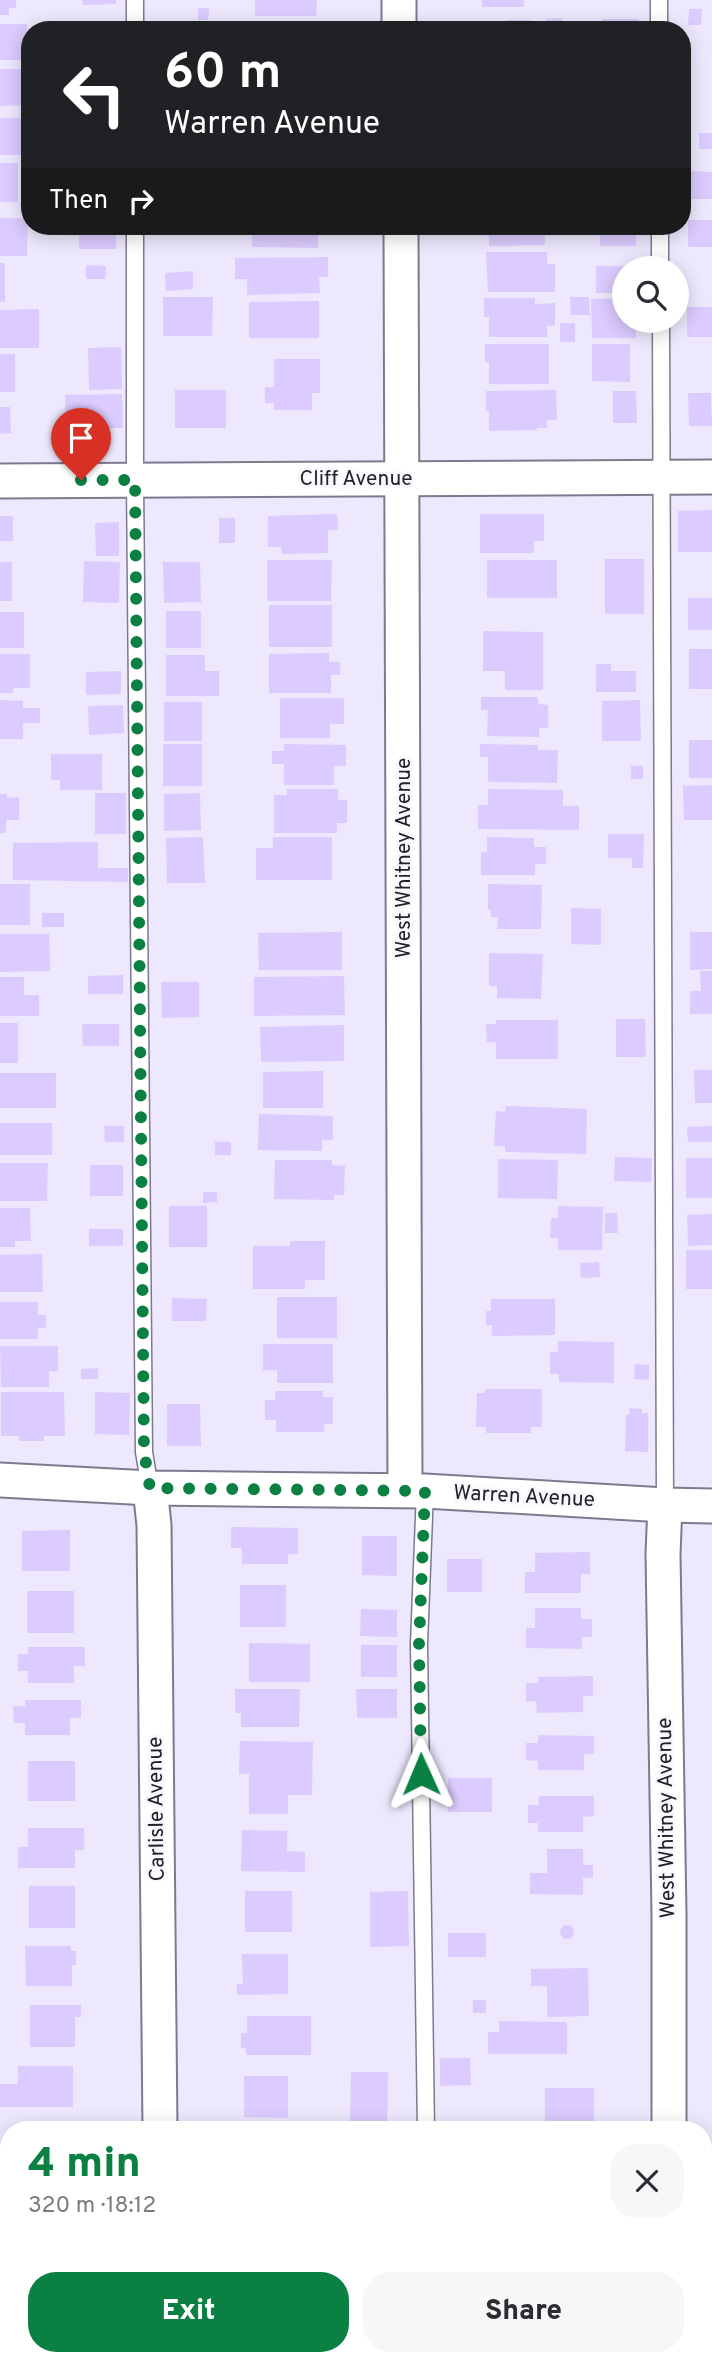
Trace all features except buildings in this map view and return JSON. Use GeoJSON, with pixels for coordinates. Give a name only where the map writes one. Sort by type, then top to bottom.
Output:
{"type":"FeatureCollection","features":[{"type":"Feature","properties":{"kind":"street"},"geometry":{"type":"LineString","coordinates":[[399,0],[399,21]]}},
{"type":"Feature","properties":{"kind":"street","name":"West Whitney Avenue"},"geometry":{"type":"LineString","coordinates":[[401,235],[415,1491]]}},
{"type":"Feature","properties":{"kind":"street","name":"Cliff Avenue"},"geometry":{"type":"LineString","coordinates":[[0,481],[712,477]]}},
{"type":"Feature","properties":{"kind":"street","name":"Warren Avenue"},"geometry":{"type":"LineString","coordinates":[[0,1480],[150,1488],[415,1491],[712,1506]]}},
{"type":"Feature","properties":{"kind":"street","name":"Carlisle Avenue"},"geometry":{"type":"LineString","coordinates":[[150,1488],[154,1525],[160,2121]]}},
{"type":"Feature","properties":{"kind":"street","name":"West Whitney Avenue"},"geometry":{"type":"LineString","coordinates":[[665,1505],[663,1553],[669,1914],[669,2121]]}},
{"type":"Feature","properties":{"kind":"lane"},"geometry":{"type":"LineString","coordinates":[[135,0],[135,21]]}},
{"type":"Feature","properties":{"kind":"lane"},"geometry":{"type":"LineString","coordinates":[[659,0],[659,21]]}},
{"type":"Feature","properties":{"kind":"lane"},"geometry":{"type":"LineString","coordinates":[[135,235],[144,1451],[150,1488]]}},
{"type":"Feature","properties":{"kind":"lane"},"geometry":{"type":"LineString","coordinates":[[660,235],[660,256]]}},
{"type":"Feature","properties":{"kind":"lane"},"geometry":{"type":"LineString","coordinates":[[661,333],[665,1505]]}},
{"type":"Feature","properties":{"kind":"lane"},"geometry":{"type":"LineString","coordinates":[[415,1491],[426,2121]]}},
{"type":"Feature","properties":{"kind":"route"},"geometry":{"type":"LineString","coordinates":[[81,480],[135,480],[144,1451],[150,1488],[425,1491],[419,1644],[421,1774]]}}]}
